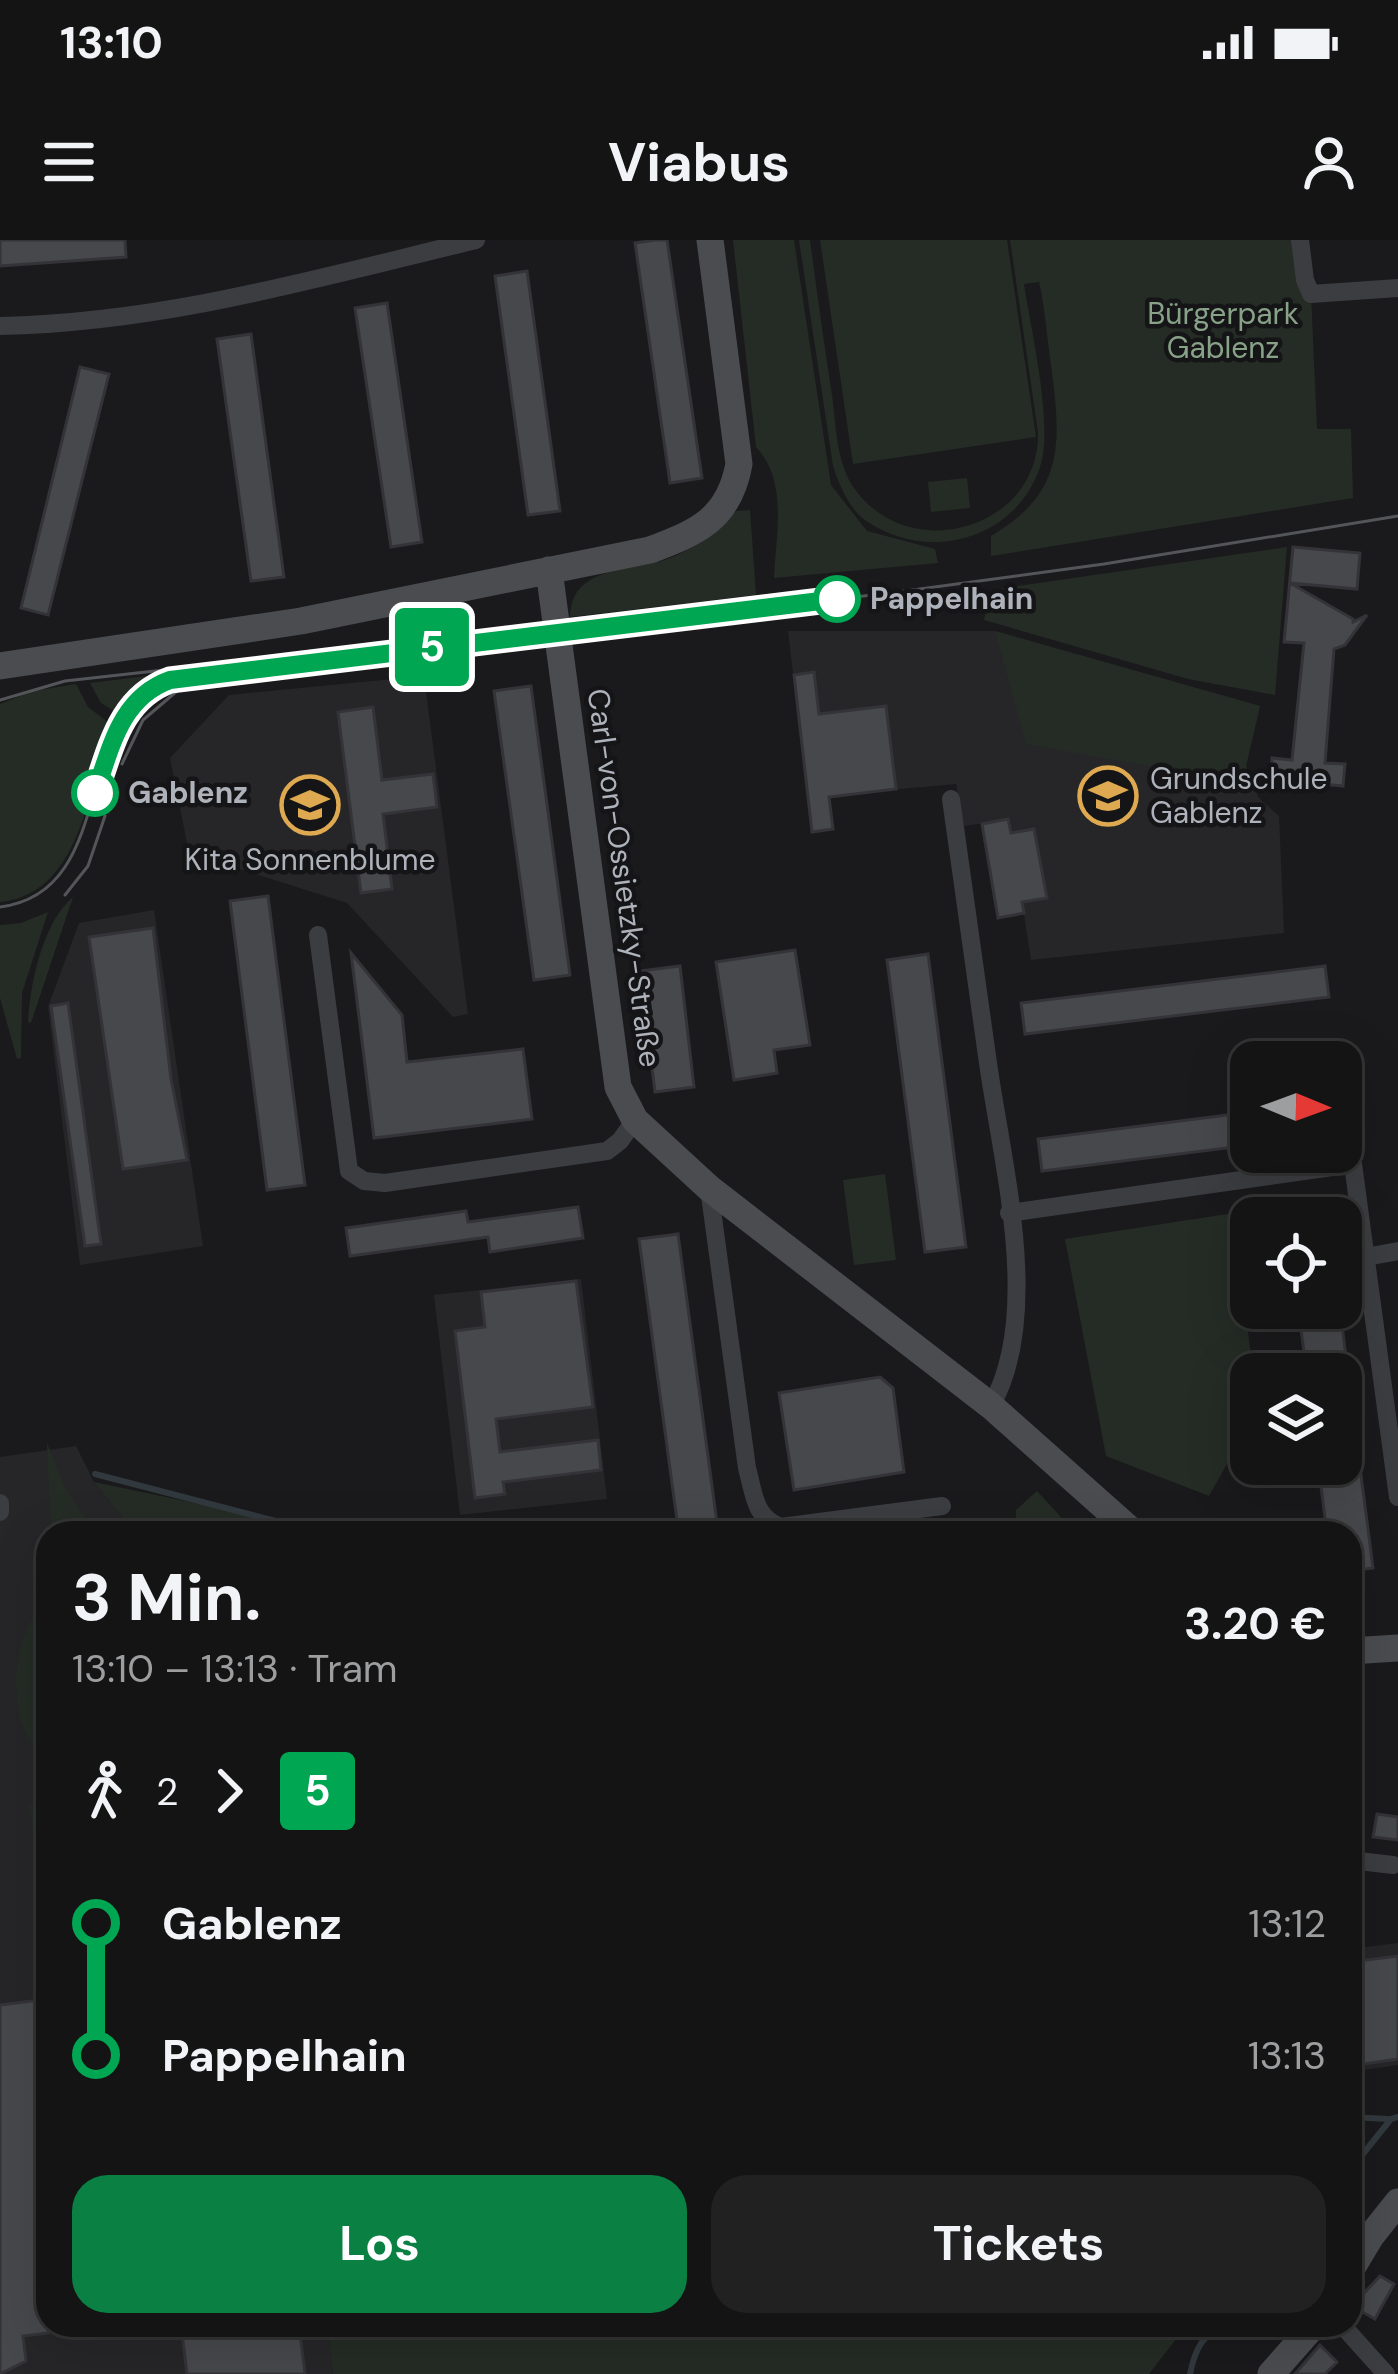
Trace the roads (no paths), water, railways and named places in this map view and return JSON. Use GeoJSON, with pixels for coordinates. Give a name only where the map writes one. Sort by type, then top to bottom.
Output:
{"type":"FeatureCollection","features":[{"type":"Feature","properties":{"kind":"street"},"geometry":{"type":"LineString","coordinates":[[0,326],[69,325],[158,314],[476,240]]}},
{"type":"Feature","properties":{"kind":"street"},"geometry":{"type":"LineString","coordinates":[[0,666],[301,621],[650,550],[716,517],[732,493],[740,450],[710,240]]}},
{"type":"Feature","properties":{"kind":"street"},"geometry":{"type":"LineString","coordinates":[[1300,240],[1311,294],[1398,288]]}},
{"type":"Feature","properties":{"kind":"street","name":"Carl-von-Ossietzky-Straße"},"geometry":{"type":"LineString","coordinates":[[549,570],[618,1087],[635,1120],[709,1188],[991,1406],[1115,1521]]}},
{"type":"Feature","properties":{"kind":"street"},"geometry":{"type":"LineString","coordinates":[[951,800],[1010,1213],[1016,1298],[1007,1375],[991,1406]]}},
{"type":"Feature","properties":{"kind":"street"},"geometry":{"type":"LineString","coordinates":[[318,935],[349,1171],[364,1181],[385,1183],[607,1151],[635,1120]]}},
{"type":"Feature","properties":{"kind":"street"},"geometry":{"type":"LineString","coordinates":[[1010,1213],[1354,1164],[1398,1497]]}},
{"type":"Feature","properties":{"kind":"street"},"geometry":{"type":"LineString","coordinates":[[709,1188],[748,1468],[758,1511],[766,1521]]}},
{"type":"Feature","properties":{"kind":"street"},"geometry":{"type":"LineString","coordinates":[[1366,1257],[1398,1251]]}},
{"type":"Feature","properties":{"kind":"street"},"geometry":{"type":"LineString","coordinates":[[825,1521],[942,1505]]}},
{"type":"Feature","properties":{"kind":"street"},"geometry":{"type":"LineString","coordinates":[[1362,1650],[1398,1648]]}},
{"type":"Feature","properties":{"kind":"street"},"geometry":{"type":"LineString","coordinates":[[1362,1861],[1393,1865]]}},
{"type":"Feature","properties":{"kind":"street"},"geometry":{"type":"LineString","coordinates":[[1362,2251],[1398,2202]]}},
{"type":"Feature","properties":{"kind":"street"},"geometry":{"type":"LineString","coordinates":[[1271,2374],[1303,2337]]}},
{"type":"Feature","properties":{"kind":"street"},"geometry":{"type":"LineString","coordinates":[[1353,2337],[1386,2374]]}},
{"type":"Feature","properties":{"kind":"waterway"},"geometry":{"type":"LineString","coordinates":[[95,1474],[276,1521]]}},
{"type":"Feature","properties":{"kind":"waterway"},"geometry":{"type":"LineString","coordinates":[[1362,2155],[1391,2119],[1398,2117]]}},
{"type":"Feature","properties":{"kind":"waterway"},"geometry":{"type":"LineString","coordinates":[[1362,2118],[1388,2119]]}},
{"type":"Feature","properties":{"kind":"waterway"},"geometry":{"type":"LineString","coordinates":[[1190,2374],[1207,2337]]}},
{"type":"Feature","properties":{"kind":"tram line"},"geometry":{"type":"LineString","coordinates":[[0,907],[37,894],[63,871],[118,729],[139,700],[170,680],[905,591],[1398,516]]}},
{"type":"Feature","properties":{"kind":"tram line","name":"5"},"geometry":{"type":"LineString","coordinates":[[95,793],[130,706],[155,685],[170,680],[837,599]]}},
{"type":"Feature","properties":{"kind":"tram line"},"geometry":{"type":"LineString","coordinates":[[0,700],[65,681],[173,669]]}},
{"type":"Feature","properties":{"kind":"tram line"},"geometry":{"type":"LineString","coordinates":[[122,764],[143,720],[183,686]]}},
{"type":"Feature","properties":{"kind":"tram line"},"geometry":{"type":"LineString","coordinates":[[65,895],[88,866],[105,816]]}},
{"type":"Feature","properties":{"kind":"place","name":"Pappelhain"},"geometry":{"type":"Point","coordinates":[837,599]}},
{"type":"Feature","properties":{"kind":"place","name":"Gablenz"},"geometry":{"type":"Point","coordinates":[95,793]}},
{"type":"Feature","properties":{"kind":"place","name":"Grundschule Gablenz"},"geometry":{"type":"Point","coordinates":[1108,796]}},
{"type":"Feature","properties":{"kind":"place","name":"Kita Sonnenblume"},"geometry":{"type":"Point","coordinates":[310,805]}},
{"type":"Feature","properties":{"kind":"park label","name":"Bürgerpark Gablenz"},"geometry":{"type":"Point","coordinates":[1223,332]}}]}
